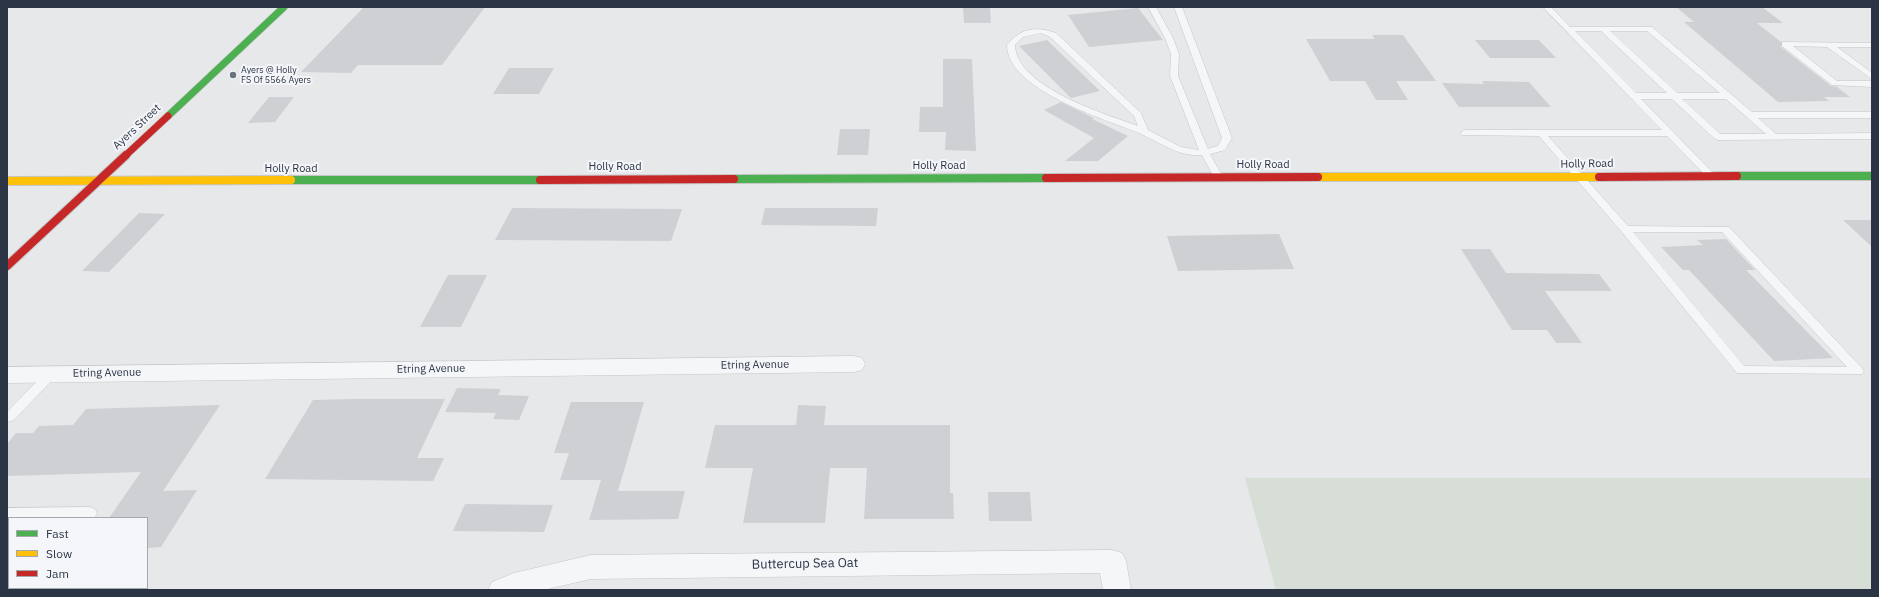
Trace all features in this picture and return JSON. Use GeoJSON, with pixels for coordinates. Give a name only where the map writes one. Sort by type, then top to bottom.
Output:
{"type":"FeatureCollection","features":[{"type":"Feature","properties":{"kind":"main road","name":"Ayers Street"},"geometry":{"type":"LineString","coordinates":[[7,266],[284,7]]}},
{"type":"Feature","properties":{"kind":"main road","name":"Holly Road"},"geometry":{"type":"LineString","coordinates":[[7,181],[1872,176]]}},
{"type":"Feature","properties":{"kind":"street","name":"Etring Avenue"},"geometry":{"type":"LineString","coordinates":[[7,375],[854,364]]}},
{"type":"Feature","properties":{"kind":"street","name":"Buttercup Sea Oat"},"geometry":{"type":"LineString","coordinates":[[502,590],[514,585],[591,567],[1112,561],[1117,590]]}},
{"type":"Feature","properties":{"kind":"lane"},"geometry":{"type":"LineString","coordinates":[[1152,7],[1169,38],[1175,54],[1174,76],[1205,152],[1218,177]]}},
{"type":"Feature","properties":{"kind":"lane"},"geometry":{"type":"LineString","coordinates":[[1144,132],[1138,114],[1053,35],[1042,32],[1020,35],[1011,45],[1012,57],[1023,72],[1044,88],[1095,114],[1144,132],[1188,152],[1205,152],[1222,148],[1227,138],[1178,7]]}},
{"type":"Feature","properties":{"kind":"lane"},"geometry":{"type":"LineString","coordinates":[[1547,7],[1711,176]]}},
{"type":"Feature","properties":{"kind":"lane"},"geometry":{"type":"LineString","coordinates":[[1568,29],[1649,29],[1774,137]]}},
{"type":"Feature","properties":{"kind":"lane"},"geometry":{"type":"LineString","coordinates":[[1603,29],[1718,137],[1872,136]]}},
{"type":"Feature","properties":{"kind":"lane"},"geometry":{"type":"LineString","coordinates":[[1872,45],[1785,44],[1835,83],[1872,84]]}},
{"type":"Feature","properties":{"kind":"lane"},"geometry":{"type":"LineString","coordinates":[[1828,44],[1872,77]]}},
{"type":"Feature","properties":{"kind":"lane"},"geometry":{"type":"LineString","coordinates":[[1634,96],[1728,96]]}},
{"type":"Feature","properties":{"kind":"lane"},"geometry":{"type":"LineString","coordinates":[[1749,115],[1872,115]]}},
{"type":"Feature","properties":{"kind":"lane"},"geometry":{"type":"LineString","coordinates":[[1465,133],[1670,133]]}},
{"type":"Feature","properties":{"kind":"lane"},"geometry":{"type":"LineString","coordinates":[[1541,133],[1626,229],[1741,370],[1858,371],[1725,229],[1626,229]]}},
{"type":"Feature","properties":{"kind":"lane"},"geometry":{"type":"LineString","coordinates":[[7,417],[10,417],[51,374]]}},
{"type":"Feature","properties":{"kind":"lane"},"geometry":{"type":"LineString","coordinates":[[7,514],[90,513]]}},
{"type":"Feature","properties":{"kind":"shaded area"},"geometry":{"type":"Polygon","coordinates":[[[1245,478],[1872,478],[1872,590],[1276,590],[1245,478]]]}},
{"type":"Feature","properties":{"kind":"building"},"geometry":{"type":"Polygon","coordinates":[[[485,7],[442,65],[358,65],[351,73],[301,72],[363,8],[485,7]]]}},
{"type":"Feature","properties":{"kind":"building"},"geometry":{"type":"Polygon","coordinates":[[[963,7],[990,7],[991,23],[964,23],[963,7]]]}},
{"type":"Feature","properties":{"kind":"building"},"geometry":{"type":"Polygon","coordinates":[[[1676,7],[1762,7],[1783,23],[1757,23],[1781,42],[1781,47],[1831,86],[1837,87],[1850,97],[1824,97],[1829,101],[1778,102],[1684,22],[1694,22],[1676,7]]]}},
{"type":"Feature","properties":{"kind":"building"},"geometry":{"type":"Polygon","coordinates":[[[1138,8],[1163,40],[1089,47],[1068,15],[1138,8]]]}},
{"type":"Feature","properties":{"kind":"building"},"geometry":{"type":"Polygon","coordinates":[[[1372,35],[1403,35],[1436,81],[1396,81],[1408,100],[1376,100],[1365,81],[1330,81],[1306,39],[1375,39],[1372,35]]]}},
{"type":"Feature","properties":{"kind":"building"},"geometry":{"type":"Polygon","coordinates":[[[1047,40],[1100,91],[1071,98],[1019,46],[1047,40]]]}},
{"type":"Feature","properties":{"kind":"building"},"geometry":{"type":"Polygon","coordinates":[[[1475,40],[1539,40],[1556,58],[1490,58],[1475,40]]]}},
{"type":"Feature","properties":{"kind":"building"},"geometry":{"type":"Polygon","coordinates":[[[943,59],[972,59],[976,151],[945,150],[946,132],[919,132],[920,107],[943,107],[943,59]]]}},
{"type":"Feature","properties":{"kind":"building"},"geometry":{"type":"Polygon","coordinates":[[[509,68],[554,68],[539,94],[493,94],[509,68]]]}},
{"type":"Feature","properties":{"kind":"building"},"geometry":{"type":"Polygon","coordinates":[[[1482,81],[1529,82],[1551,107],[1459,107],[1442,83],[1484,84],[1482,81]]]}},
{"type":"Feature","properties":{"kind":"building"},"geometry":{"type":"Polygon","coordinates":[[[269,97],[294,97],[275,122],[248,123],[269,97]]]}},
{"type":"Feature","properties":{"kind":"building"},"geometry":{"type":"Polygon","coordinates":[[[1061,102],[1128,136],[1098,161],[1065,161],[1094,138],[1044,110],[1061,102]]]}},
{"type":"Feature","properties":{"kind":"building"},"geometry":{"type":"Polygon","coordinates":[[[840,129],[870,129],[868,155],[837,155],[840,129]]]}},
{"type":"Feature","properties":{"kind":"building"},"geometry":{"type":"Polygon","coordinates":[[[512,208],[682,209],[671,241],[495,240],[512,208]]]}},
{"type":"Feature","properties":{"kind":"building"},"geometry":{"type":"Polygon","coordinates":[[[765,208],[878,208],[876,226],[761,225],[765,208]]]}},
{"type":"Feature","properties":{"kind":"building"},"geometry":{"type":"Polygon","coordinates":[[[139,213],[165,214],[109,272],[82,271],[139,213]]]}},
{"type":"Feature","properties":{"kind":"building"},"geometry":{"type":"Polygon","coordinates":[[[1843,220],[1872,220],[1872,247],[1843,220]]]}},
{"type":"Feature","properties":{"kind":"building"},"geometry":{"type":"Polygon","coordinates":[[[1279,234],[1294,269],[1178,271],[1167,236],[1279,234]]]}},
{"type":"Feature","properties":{"kind":"building"},"geometry":{"type":"Polygon","coordinates":[[[1726,239],[1755,270],[1746,270],[1833,358],[1774,361],[1689,270],[1683,270],[1661,247],[1703,245],[1697,240],[1726,239]]]}},
{"type":"Feature","properties":{"kind":"building"},"geometry":{"type":"Polygon","coordinates":[[[1461,249],[1490,249],[1506,273],[1599,274],[1612,291],[1545,291],[1582,343],[1556,343],[1547,330],[1512,330],[1461,249]]]}},
{"type":"Feature","properties":{"kind":"building"},"geometry":{"type":"Polygon","coordinates":[[[448,275],[487,275],[461,327],[420,327],[448,275]]]}},
{"type":"Feature","properties":{"kind":"building"},"geometry":{"type":"Polygon","coordinates":[[[457,388],[501,389],[498,395],[529,396],[519,420],[493,419],[496,413],[445,412],[457,388]]]}},
{"type":"Feature","properties":{"kind":"building"},"geometry":{"type":"Polygon","coordinates":[[[445,399],[417,458],[444,458],[433,481],[265,479],[313,400],[445,399]]]}},
{"type":"Feature","properties":{"kind":"building"},"geometry":{"type":"Polygon","coordinates":[[[571,402],[644,402],[618,491],[685,491],[678,519],[589,520],[601,480],[560,480],[569,453],[554,453],[571,402]]]}},
{"type":"Feature","properties":{"kind":"building"},"geometry":{"type":"Polygon","coordinates":[[[220,405],[163,491],[197,490],[161,547],[148,548],[148,517],[110,517],[141,472],[7,476],[7,444],[16,433],[33,433],[39,426],[73,425],[86,409],[220,405]]]}},
{"type":"Feature","properties":{"kind":"building"},"geometry":{"type":"Polygon","coordinates":[[[798,405],[826,406],[824,425],[950,425],[950,493],[953,493],[954,519],[864,519],[867,468],[830,468],[825,523],[743,523],[753,468],[705,468],[715,425],[796,425],[798,405]]]}},
{"type":"Feature","properties":{"kind":"building"},"geometry":{"type":"Polygon","coordinates":[[[988,492],[1030,492],[1032,521],[989,521],[988,492]]]}},
{"type":"Feature","properties":{"kind":"building"},"geometry":{"type":"Polygon","coordinates":[[[465,504],[553,505],[544,532],[453,531],[465,504]]]}},
{"type":"Feature","properties":{"kind":"traffic: fast"},"geometry":{"type":"LineString","coordinates":[[168,116],[284,7]]}},
{"type":"Feature","properties":{"kind":"traffic: fast"},"geometry":{"type":"LineString","coordinates":[[1737,176],[1872,176]]}},
{"type":"Feature","properties":{"kind":"traffic: fast"},"geometry":{"type":"LineString","coordinates":[[734,179],[1046,178]]}},
{"type":"Feature","properties":{"kind":"traffic: fast"},"geometry":{"type":"LineString","coordinates":[[291,180],[540,180]]}},
{"type":"Feature","properties":{"kind":"traffic: slow"},"geometry":{"type":"LineString","coordinates":[[1318,177],[1599,177]]}},
{"type":"Feature","properties":{"kind":"traffic: slow"},"geometry":{"type":"LineString","coordinates":[[7,181],[291,180]]}},
{"type":"Feature","properties":{"kind":"traffic: jam"},"geometry":{"type":"LineString","coordinates":[[7,266],[168,116]]}},
{"type":"Feature","properties":{"kind":"traffic: jam"},"geometry":{"type":"LineString","coordinates":[[1599,177],[1737,176]]}},
{"type":"Feature","properties":{"kind":"traffic: jam"},"geometry":{"type":"LineString","coordinates":[[1046,178],[1318,177]]}},
{"type":"Feature","properties":{"kind":"traffic: jam"},"geometry":{"type":"LineString","coordinates":[[540,180],[734,179]]}},
{"type":"Feature","properties":{"kind":"place","name":"Ayers @ Holly FS Of 5566 Ayers"},"geometry":{"type":"Point","coordinates":[233,75]}}]}
